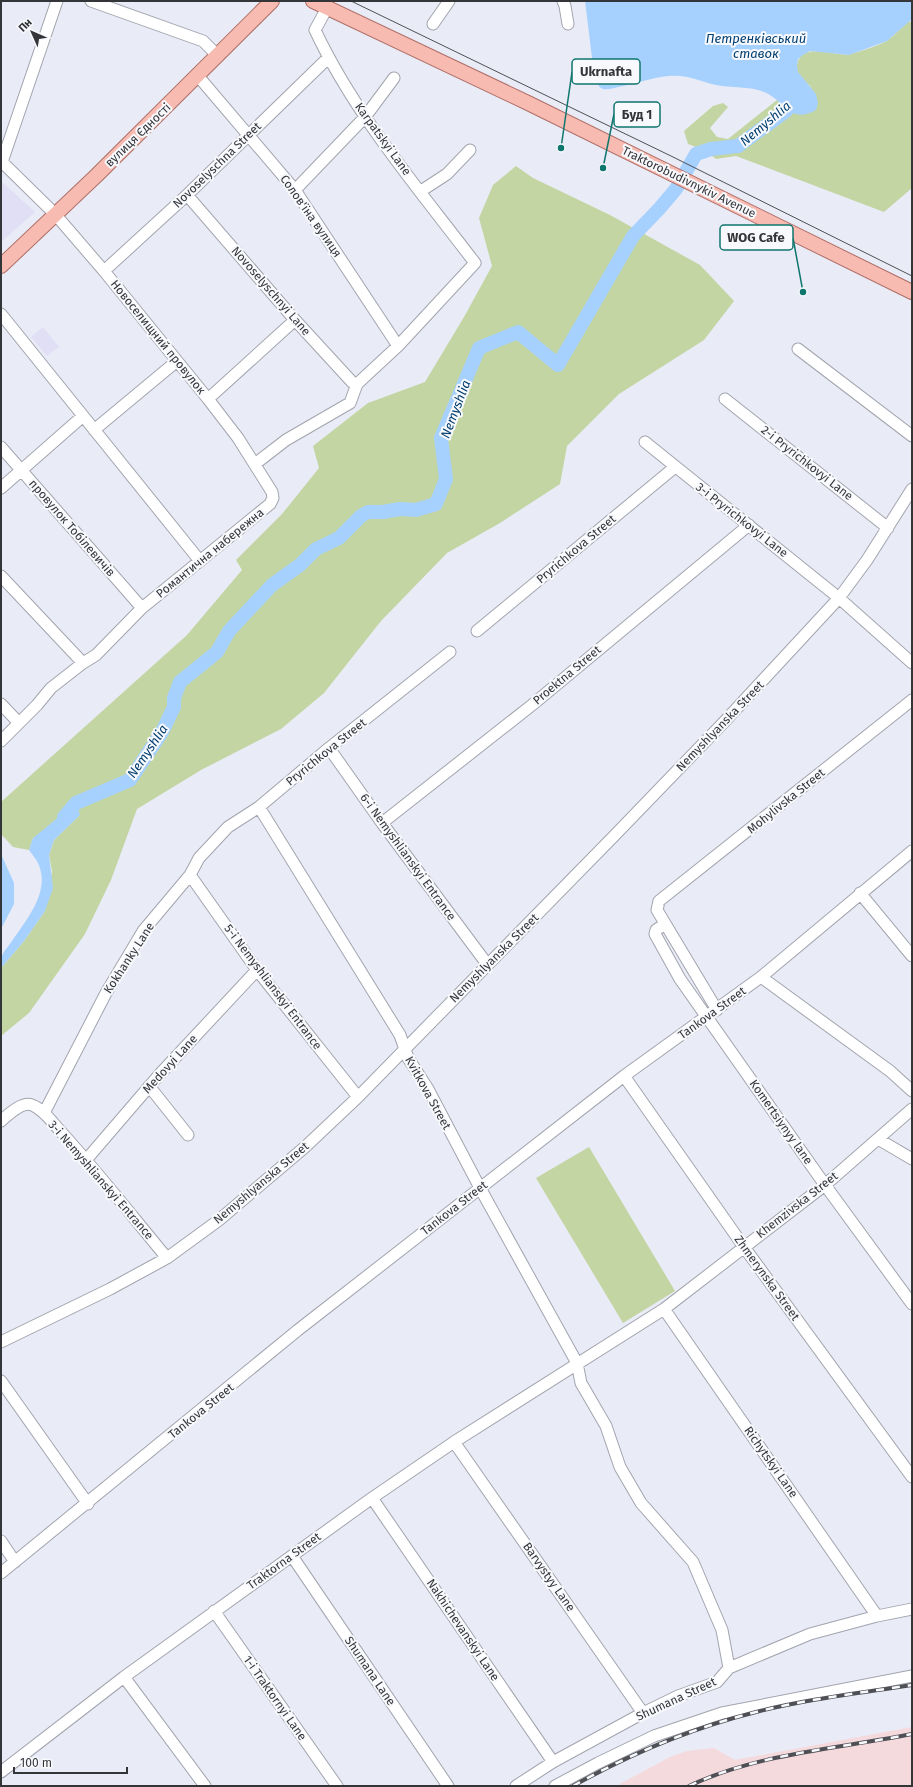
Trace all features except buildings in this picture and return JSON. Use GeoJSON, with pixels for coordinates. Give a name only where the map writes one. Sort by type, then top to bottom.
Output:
{"type":"FeatureCollection","features":[{"type":"Feature","properties":{"kind":"main road","name":"вулиця Єдності"},"geometry":{"type":"LineString","coordinates":[[1,266],[198,76],[272,1]]}},
{"type":"Feature","properties":{"kind":"main road","name":"Traktorobudivnykiv Avenue"},"geometry":{"type":"LineString","coordinates":[[313,1],[665,170],[912,292]]}},
{"type":"Feature","properties":{"kind":"street"},"geometry":{"type":"LineString","coordinates":[[2,162],[57,1]]}},
{"type":"Feature","properties":{"kind":"street"},"geometry":{"type":"LineString","coordinates":[[91,1],[203,41],[218,56]]}},
{"type":"Feature","properties":{"kind":"street"},"geometry":{"type":"LineString","coordinates":[[433,24],[449,1]]}},
{"type":"Feature","properties":{"kind":"street"},"geometry":{"type":"LineString","coordinates":[[563,1],[568,24]]}},
{"type":"Feature","properties":{"kind":"street","name":"Karpatskyi Lane"},"geometry":{"type":"LineString","coordinates":[[326,8],[315,30],[328,58],[365,117],[475,263],[398,346]]}},
{"type":"Feature","properties":{"kind":"street","name":"Novoselyschna Street"},"geometry":{"type":"LineString","coordinates":[[104,271],[187,195],[328,58]]}},
{"type":"Feature","properties":{"kind":"street","name":"Солов'їна вулиця"},"geometry":{"type":"LineString","coordinates":[[198,76],[295,190],[398,346]]}},
{"type":"Feature","properties":{"kind":"street"},"geometry":{"type":"LineString","coordinates":[[295,190],[365,117],[394,78]]}},
{"type":"Feature","properties":{"kind":"street"},"geometry":{"type":"LineString","coordinates":[[421,191],[446,174],[470,150]]}},
{"type":"Feature","properties":{"kind":"street","name":"Новоселищний провулок"},"geometry":{"type":"LineString","coordinates":[[2,162],[55,214],[104,271],[208,399],[238,438],[255,464]]}},
{"type":"Feature","properties":{"kind":"street","name":"Novoselyschnyi Lane"},"geometry":{"type":"LineString","coordinates":[[187,195],[295,320],[352,382],[357,384]]}},
{"type":"Feature","properties":{"kind":"street"},"geometry":{"type":"LineString","coordinates":[[1,314],[200,561]]}},
{"type":"Feature","properties":{"kind":"street"},"geometry":{"type":"LineString","coordinates":[[208,399],[295,320]]}},
{"type":"Feature","properties":{"kind":"street"},"geometry":{"type":"LineString","coordinates":[[255,464],[286,440],[350,403],[357,384],[398,346]]}},
{"type":"Feature","properties":{"kind":"street"},"geometry":{"type":"LineString","coordinates":[[798,349],[912,436]]}},
{"type":"Feature","properties":{"kind":"street"},"geometry":{"type":"LineString","coordinates":[[94,430],[177,361]]}},
{"type":"Feature","properties":{"kind":"street","name":"2-i Pryrichkovyi Lane"},"geometry":{"type":"LineString","coordinates":[[725,399],[888,528]]}},
{"type":"Feature","properties":{"kind":"street"},"geometry":{"type":"LineString","coordinates":[[1,488],[83,416]]}},
{"type":"Feature","properties":{"kind":"street","name":"3-i Pryrichkovyi Lane"},"geometry":{"type":"LineString","coordinates":[[645,442],[675,468],[749,525],[839,598],[912,663]]}},
{"type":"Feature","properties":{"kind":"street","name":"провулок Тобілевичів"},"geometry":{"type":"LineString","coordinates":[[1,448],[142,608]]}},
{"type":"Feature","properties":{"kind":"street","name":"Романтична набережна"},"geometry":{"type":"LineString","coordinates":[[1,741],[51,688],[83,663],[96,656],[142,608],[270,504],[274,498],[272,492],[255,464]]}},
{"type":"Feature","properties":{"kind":"street","name":"Pryrichkova Street"},"geometry":{"type":"LineString","coordinates":[[477,631],[675,468]]}},
{"type":"Feature","properties":{"kind":"street","name":"Nemyshlyanska Street"},"geometry":{"type":"LineString","coordinates":[[1,1342],[110,1289],[167,1258],[236,1206],[305,1147],[358,1097],[725,721],[839,598],[888,528],[912,489]]}},
{"type":"Feature","properties":{"kind":"street","name":"Proektna Street"},"geometry":{"type":"LineString","coordinates":[[382,823],[532,704],[749,525]]}},
{"type":"Feature","properties":{"kind":"street"},"geometry":{"type":"LineString","coordinates":[[1,576],[83,663]]}},
{"type":"Feature","properties":{"kind":"street","name":"Pryrichkova Street"},"geometry":{"type":"LineString","coordinates":[[259,807],[329,748],[450,652]]}},
{"type":"Feature","properties":{"kind":"street","name":"Mohylivska Street"},"geometry":{"type":"LineString","coordinates":[[665,924],[657,910],[659,901],[912,700]]}},
{"type":"Feature","properties":{"kind":"street"},"geometry":{"type":"LineString","coordinates":[[1,704],[19,723]]}},
{"type":"Feature","properties":{"kind":"street","name":"6-i Nemyshlianskyi Entrance"},"geometry":{"type":"LineString","coordinates":[[329,748],[382,823],[488,964]]}},
{"type":"Feature","properties":{"kind":"street","name":"Kokhanky Lane"},"geometry":{"type":"LineString","coordinates":[[44,1113],[106,993],[143,931],[190,875],[199,858],[228,827],[259,807]]}},
{"type":"Feature","properties":{"kind":"street","name":"Kvitkova Street"},"geometry":{"type":"LineString","coordinates":[[259,807],[400,1035],[408,1058],[428,1089],[480,1188],[577,1362],[581,1383],[606,1426],[620,1467],[641,1503],[693,1562],[722,1630],[729,1668]]}},
{"type":"Feature","properties":{"kind":"street","name":"Tankova Street"},"geometry":{"type":"LineString","coordinates":[[1,1574],[298,1330],[624,1076],[761,977],[912,851]]}},
{"type":"Feature","properties":{"kind":"street","name":"5-i Nemyshlianskyi Entrance"},"geometry":{"type":"LineString","coordinates":[[190,875],[257,970],[358,1097]]}},
{"type":"Feature","properties":{"kind":"street"},"geometry":{"type":"LineString","coordinates":[[860,893],[912,956]]}},
{"type":"Feature","properties":{"kind":"street"},"geometry":{"type":"LineString","coordinates":[[665,924],[717,1010]]}},
{"type":"Feature","properties":{"kind":"street","name":"Komertsiynyy lane"},"geometry":{"type":"LineString","coordinates":[[665,924],[656,930],[655,934],[680,979],[825,1185],[912,1304]]}},
{"type":"Feature","properties":{"kind":"street","name":"Medovyi Lane"},"geometry":{"type":"LineString","coordinates":[[86,1160],[149,1086],[257,970]]}},
{"type":"Feature","properties":{"kind":"street"},"geometry":{"type":"LineString","coordinates":[[761,977],[890,1071],[912,1091]]}},
{"type":"Feature","properties":{"kind":"street","name":"Zhmerynska Street"},"geometry":{"type":"LineString","coordinates":[[624,1076],[744,1247],[912,1477]]}},
{"type":"Feature","properties":{"kind":"street"},"geometry":{"type":"LineString","coordinates":[[149,1086],[188,1135]]}},
{"type":"Feature","properties":{"kind":"street","name":"3-i Nemyshlianskyi Entrance"},"geometry":{"type":"LineString","coordinates":[[1,1121],[19,1107],[32,1104],[44,1113],[86,1160],[167,1258]]}},
{"type":"Feature","properties":{"kind":"street","name":"Khemzivska Street"},"geometry":{"type":"LineString","coordinates":[[577,1362],[664,1309],[825,1185],[912,1109]]}},
{"type":"Feature","properties":{"kind":"street"},"geometry":{"type":"LineString","coordinates":[[878,1139],[912,1159]]}},
{"type":"Feature","properties":{"kind":"street","name":"Richytskyi Lane"},"geometry":{"type":"LineString","coordinates":[[664,1309],[877,1616]]}},
{"type":"Feature","properties":{"kind":"street","name":"Traktorna Street"},"geometry":{"type":"LineString","coordinates":[[1,1772],[124,1677],[372,1498],[454,1442],[577,1362]]}},
{"type":"Feature","properties":{"kind":"street"},"geometry":{"type":"LineString","coordinates":[[1,1381],[88,1504]]}},
{"type":"Feature","properties":{"kind":"street","name":"Barvystyy Lane"},"geometry":{"type":"LineString","coordinates":[[454,1442],[644,1713]]}},
{"type":"Feature","properties":{"kind":"street","name":"Nakhichevanskyi Lane"},"geometry":{"type":"LineString","coordinates":[[372,1498],[553,1762]]}},
{"type":"Feature","properties":{"kind":"street"},"geometry":{"type":"LineString","coordinates":[[1,1541],[15,1562]]}},
{"type":"Feature","properties":{"kind":"street","name":"Shumana Lane"},"geometry":{"type":"LineString","coordinates":[[292,1556],[448,1786]]}},
{"type":"Feature","properties":{"kind":"street","name":"Shumana Street"},"geometry":{"type":"LineString","coordinates":[[516,1786],[553,1762],[644,1713],[678,1696],[717,1682],[729,1668],[810,1634],[877,1616],[912,1609]]}},
{"type":"Feature","properties":{"kind":"street","name":"1-i Traktornyi Lane"},"geometry":{"type":"LineString","coordinates":[[214,1611],[337,1786]]}},
{"type":"Feature","properties":{"kind":"street"},"geometry":{"type":"LineString","coordinates":[[555,1786],[654,1736],[722,1713],[912,1676]]}},
{"type":"Feature","properties":{"kind":"street"},"geometry":{"type":"LineString","coordinates":[[124,1677],[205,1786]]}},
{"type":"Feature","properties":{"kind":"shaded area"},"geometry":{"type":"Polygon","coordinates":[[[1,181],[35,212],[1,242],[1,181]]]}},
{"type":"Feature","properties":{"kind":"shaded area"},"geometry":{"type":"Polygon","coordinates":[[[43,327],[59,347],[47,356],[31,337],[43,327]]]}},
{"type":"Feature","properties":{"kind":"shaded area"},"geometry":{"type":"Polygon","coordinates":[[[912,1727],[912,1786],[616,1786],[670,1757],[687,1751],[714,1748],[735,1760],[912,1727]]]}},
{"type":"Feature","properties":{"kind":"green space"},"geometry":{"type":"Polygon","coordinates":[[[909,21],[912,23],[912,188],[884,212],[736,156],[716,159],[704,150],[688,144],[684,131],[713,106],[723,103],[728,107],[710,128],[717,137],[728,139],[777,100],[786,111],[811,87],[802,79],[797,69],[798,61],[802,55],[814,51],[850,54],[864,50],[888,40],[909,21]]]}},
{"type":"Feature","properties":{"kind":"green space"},"geometry":{"type":"Polygon","coordinates":[[[516,166],[533,178],[610,215],[700,265],[734,301],[704,340],[619,394],[567,446],[560,484],[500,523],[447,553],[381,621],[324,693],[281,729],[201,770],[137,809],[111,880],[85,934],[29,1013],[1,1036],[1,968],[24,941],[45,911],[52,871],[49,855],[54,840],[80,815],[33,838],[29,850],[13,847],[1,834],[1,802],[187,635],[242,570],[236,560],[282,514],[319,468],[313,446],[368,403],[425,382],[464,317],[492,266],[479,218],[493,185],[516,166]]]}},
{"type":"Feature","properties":{"kind":"green space"},"geometry":{"type":"Polygon","coordinates":[[[589,1147],[675,1291],[623,1323],[536,1178],[589,1147]]]}},
{"type":"Feature","properties":{"kind":"water","name":"Петренківський ставок"},"geometry":{"type":"Polygon","coordinates":[[[585,1],[912,1],[912,19],[887,41],[849,55],[810,51],[798,59],[798,72],[816,94],[818,103],[816,110],[807,114],[799,115],[788,110],[777,100],[759,90],[716,85],[678,76],[661,77],[609,89],[599,87],[594,74],[585,1]]]}},
{"type":"Feature","properties":{"kind":"water"},"geometry":{"type":"Polygon","coordinates":[[[76,803],[80,815],[54,840],[49,855],[53,888],[45,911],[24,941],[1,968],[3,953],[36,904],[42,884],[38,863],[29,850],[33,838],[76,803]]]}},
{"type":"Feature","properties":{"kind":"water"},"geometry":{"type":"Polygon","coordinates":[[[1,854],[14,883],[14,904],[1,929],[1,854]]]}},
{"type":"Feature","properties":{"kind":"waterway","name":"Nemyshlia"},"geometry":{"type":"LineString","coordinates":[[64,817],[76,803],[130,780],[162,732],[174,707],[174,698],[180,682],[217,652],[229,631],[272,585],[300,565],[316,549],[339,538],[361,516],[368,512],[383,512],[400,509],[416,510],[436,504],[446,479],[441,438],[479,348],[518,332],[558,365],[633,236],[676,189],[696,154],[711,149],[738,146],[786,111],[792,104],[793,95]]}},
{"type":"Feature","properties":{"kind":"tram line"},"geometry":{"type":"LineString","coordinates":[[351,1],[671,156],[912,276]]}},
{"type":"Feature","properties":{"kind":"railway"},"geometry":{"type":"LineString","coordinates":[[573,1786],[617,1763],[662,1743],[732,1718],[795,1703],[912,1685]]}},
{"type":"Feature","properties":{"kind":"railway"},"geometry":{"type":"LineString","coordinates":[[689,1786],[743,1766],[771,1759],[912,1734]]}},
{"type":"Feature","properties":{"kind":"place","name":"Ukrnafta"},"geometry":{"type":"Point","coordinates":[561,148]}},
{"type":"Feature","properties":{"kind":"place","name":"Буд 1"},"geometry":{"type":"Point","coordinates":[603,168]}},
{"type":"Feature","properties":{"kind":"place","name":"WOG Cafe"},"geometry":{"type":"Point","coordinates":[803,292]}}]}
